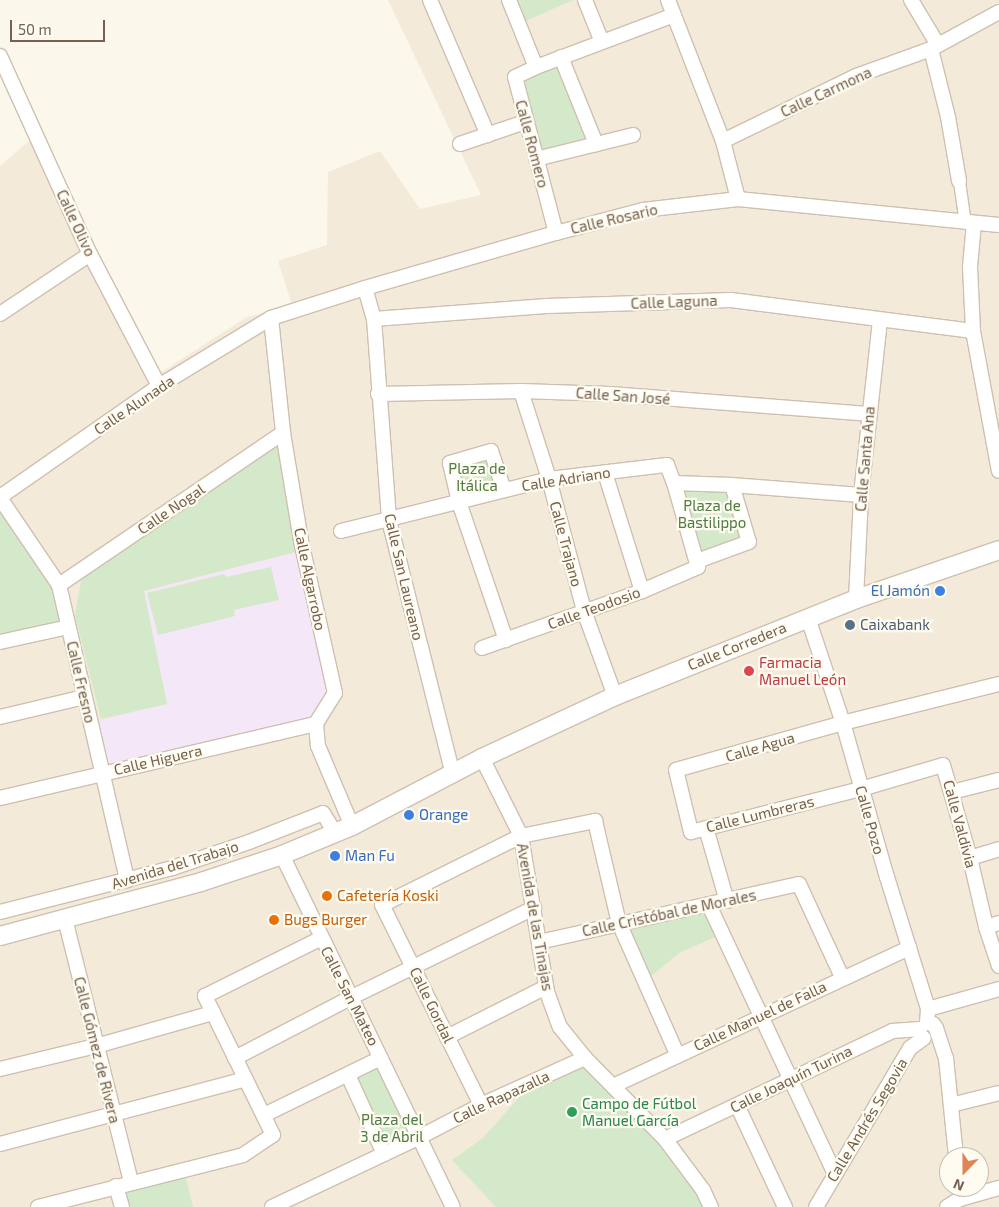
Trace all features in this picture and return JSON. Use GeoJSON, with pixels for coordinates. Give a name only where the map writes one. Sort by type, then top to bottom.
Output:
{"type":"FeatureCollection","features":[{"type":"Feature","properties":{"kind":"street"},"geometry":{"type":"LineString","coordinates":[[430,0],[488,135]]}},
{"type":"Feature","properties":{"kind":"street"},"geometry":{"type":"LineString","coordinates":[[509,0],[536,67],[674,15]]}},
{"type":"Feature","properties":{"kind":"street"},"geometry":{"type":"LineString","coordinates":[[585,0],[602,42]]}},
{"type":"Feature","properties":{"kind":"street"},"geometry":{"type":"LineString","coordinates":[[668,0],[723,140],[738,199]]}},
{"type":"Feature","properties":{"kind":"street"},"geometry":{"type":"LineString","coordinates":[[911,0],[934,47],[959,181],[970,223],[973,331],[996,426],[999,471]]}},
{"type":"Feature","properties":{"kind":"street","name":"Calle Carmona"},"geometry":{"type":"LineString","coordinates":[[723,140],[856,76],[934,47],[999,12]]}},
{"type":"Feature","properties":{"kind":"street","name":"Calle Olivo"},"geometry":{"type":"LineString","coordinates":[[0,56],[90,254],[159,386]]}},
{"type":"Feature","properties":{"kind":"street"},"geometry":{"type":"LineString","coordinates":[[561,57],[596,144]]}},
{"type":"Feature","properties":{"kind":"street","name":"Calle Romero"},"geometry":{"type":"LineString","coordinates":[[536,67],[515,77],[525,122],[556,233]]}},
{"type":"Feature","properties":{"kind":"street"},"geometry":{"type":"LineString","coordinates":[[460,144],[525,122]]}},
{"type":"Feature","properties":{"kind":"street"},"geometry":{"type":"LineString","coordinates":[[536,159],[633,135]]}},
{"type":"Feature","properties":{"kind":"street","name":"Calle Rosario"},"geometry":{"type":"LineString","coordinates":[[271,318],[366,288],[643,210],[738,199],[999,225]]}},
{"type":"Feature","properties":{"kind":"street"},"geometry":{"type":"LineString","coordinates":[[0,314],[90,254]]}},
{"type":"Feature","properties":{"kind":"street","name":"Calle San Laureano"},"geometry":{"type":"LineString","coordinates":[[366,288],[374,319],[378,394],[389,520],[453,775]]}},
{"type":"Feature","properties":{"kind":"street","name":"Calle Laguna"},"geometry":{"type":"LineString","coordinates":[[374,319],[546,306],[731,300],[973,331]]}},
{"type":"Feature","properties":{"kind":"street","name":"Calle Alunada"},"geometry":{"type":"LineString","coordinates":[[0,498],[159,386],[271,318]]}},
{"type":"Feature","properties":{"kind":"street","name":"Calle Algarrobo"},"geometry":{"type":"LineString","coordinates":[[271,318],[283,432],[303,550],[335,693],[316,724]]}},
{"type":"Feature","properties":{"kind":"street","name":"Calle Santa Ana"},"geometry":{"type":"LineString","coordinates":[[856,599],[861,495],[868,414],[880,320]]}},
{"type":"Feature","properties":{"kind":"street","name":"Calle San José"},"geometry":{"type":"LineString","coordinates":[[378,394],[521,391],[610,394],[868,414]]}},
{"type":"Feature","properties":{"kind":"street","name":"Calle Trajano"},"geometry":{"type":"LineString","coordinates":[[521,391],[549,479],[584,611],[615,696]]}},
{"type":"Feature","properties":{"kind":"street","name":"Calle Nogal"},"geometry":{"type":"LineString","coordinates":[[58,585],[283,432]]}},
{"type":"Feature","properties":{"kind":"street"},"geometry":{"type":"LineString","coordinates":[[504,490],[491,451],[450,463],[459,502],[506,640]]}},
{"type":"Feature","properties":{"kind":"street","name":"Calle Adriano"},"geometry":{"type":"LineString","coordinates":[[341,531],[549,479],[667,465],[674,482]]}},
{"type":"Feature","properties":{"kind":"street"},"geometry":{"type":"LineString","coordinates":[[605,473],[642,592]]}},
{"type":"Feature","properties":{"kind":"street"},"geometry":{"type":"LineString","coordinates":[[732,485],[749,542],[697,561],[674,482],[732,485],[861,495]]}},
{"type":"Feature","properties":{"kind":"street","name":"Calle Fresno"},"geometry":{"type":"LineString","coordinates":[[0,498],[58,585],[128,880]]}},
{"type":"Feature","properties":{"kind":"street","name":"Calle Corredera"},"geometry":{"type":"LineString","coordinates":[[482,758],[615,696],[808,618],[856,599],[999,550]]}},
{"type":"Feature","properties":{"kind":"street","name":"Calle Teodosio"},"geometry":{"type":"LineString","coordinates":[[482,648],[642,592],[698,567],[697,561]]}},
{"type":"Feature","properties":{"kind":"street","name":"Calle Pozo"},"geometry":{"type":"LineString","coordinates":[[808,618],[843,723],[909,948],[927,1028],[946,1058],[955,1147]]}},
{"type":"Feature","properties":{"kind":"street"},"geometry":{"type":"LineString","coordinates":[[0,642],[68,626]]}},
{"type":"Feature","properties":{"kind":"street","name":"Calle Agua"},"geometry":{"type":"LineString","coordinates":[[676,770],[843,723],[999,684]]}},
{"type":"Feature","properties":{"kind":"street"},"geometry":{"type":"LineString","coordinates":[[0,717],[84,697]]}},
{"type":"Feature","properties":{"kind":"street"},"geometry":{"type":"LineString","coordinates":[[316,724],[318,746],[352,826]]}},
{"type":"Feature","properties":{"kind":"street","name":"Calle Higuera"},"geometry":{"type":"LineString","coordinates":[[0,798],[102,772],[316,724]]}},
{"type":"Feature","properties":{"kind":"street","name":"Avenida del Trabajo"},"geometry":{"type":"LineString","coordinates":[[0,936],[201,882],[282,855],[352,826],[453,775],[482,758]]}},
{"type":"Feature","properties":{"kind":"street","name":"Avenida de las Tinajas"},"geometry":{"type":"LineString","coordinates":[[482,758],[521,836],[546,987],[560,1027],[585,1058],[665,1139],[703,1190],[711,1207]]}},
{"type":"Feature","properties":{"kind":"street","name":"Calle Valdivia"},"geometry":{"type":"LineString","coordinates":[[861,789],[943,765],[970,858],[993,925],[999,966]]}},
{"type":"Feature","properties":{"kind":"street","name":"Calle Lumbreras"},"geometry":{"type":"LineString","coordinates":[[676,770],[691,832],[861,789]]}},
{"type":"Feature","properties":{"kind":"street"},"geometry":{"type":"LineString","coordinates":[[952,792],[999,780]]}},
{"type":"Feature","properties":{"kind":"street","name":"Avenida del Trabajo"},"geometry":{"type":"LineString","coordinates":[[0,912],[172,868],[249,842],[323,813],[335,833]]}},
{"type":"Feature","properties":{"kind":"street"},"geometry":{"type":"LineString","coordinates":[[521,836],[595,822],[619,923],[678,1056]]}},
{"type":"Feature","properties":{"kind":"street"},"geometry":{"type":"LineString","coordinates":[[706,828],[727,901]]}},
{"type":"Feature","properties":{"kind":"street","name":"Calle Gordal"},"geometry":{"type":"LineString","coordinates":[[481,1105],[382,905],[521,836]]}},
{"type":"Feature","properties":{"kind":"street"},"geometry":{"type":"LineString","coordinates":[[970,858],[999,849]]}},
{"type":"Feature","properties":{"kind":"street","name":"Calle San Mateo"},"geometry":{"type":"LineString","coordinates":[[282,855],[320,939],[352,997],[418,1138],[453,1207]]}},
{"type":"Feature","properties":{"kind":"street","name":"Calle Cristóbal de Morales"},"geometry":{"type":"LineString","coordinates":[[539,942],[800,884],[842,977]]}},
{"type":"Feature","properties":{"kind":"street"},"geometry":{"type":"LineString","coordinates":[[709,905],[835,1174]]}},
{"type":"Feature","properties":{"kind":"street"},"geometry":{"type":"LineString","coordinates":[[236,1058],[352,997],[534,908]]}},
{"type":"Feature","properties":{"kind":"street","name":"Calle Gómez de Rivera"},"geometry":{"type":"LineString","coordinates":[[64,919],[131,1182]]}},
{"type":"Feature","properties":{"kind":"street"},"geometry":{"type":"LineString","coordinates":[[38,1207],[243,1155],[274,1135],[205,996],[320,939]]}},
{"type":"Feature","properties":{"kind":"street","name":"Calle Manuel de Falla"},"geometry":{"type":"LineString","coordinates":[[613,1086],[842,977],[909,948]]}},
{"type":"Feature","properties":{"kind":"street"},"geometry":{"type":"LineString","coordinates":[[447,1037],[546,987]]}},
{"type":"Feature","properties":{"kind":"street","name":"Calle Joaquín Turina"},"geometry":{"type":"LineString","coordinates":[[665,1139],[892,1031],[927,1028],[999,989]]}},
{"type":"Feature","properties":{"kind":"street"},"geometry":{"type":"LineString","coordinates":[[0,1069],[96,1046],[213,1012]]}},
{"type":"Feature","properties":{"kind":"street","name":"Calle Andrés Segovia"},"geometry":{"type":"LineString","coordinates":[[816,1207],[910,1048],[927,1028]]}},
{"type":"Feature","properties":{"kind":"street"},"geometry":{"type":"LineString","coordinates":[[264,1115],[381,1058]]}},
{"type":"Feature","properties":{"kind":"street","name":"Calle Rapazalla"},"geometry":{"type":"LineString","coordinates":[[272,1207],[418,1138],[481,1105],[585,1058]]}},
{"type":"Feature","properties":{"kind":"street"},"geometry":{"type":"LineString","coordinates":[[348,1074],[384,1154]]}},
{"type":"Feature","properties":{"kind":"street"},"geometry":{"type":"LineString","coordinates":[[0,1144],[246,1079]]}},
{"type":"Feature","properties":{"kind":"street"},"geometry":{"type":"LineString","coordinates":[[951,1105],[999,1093]]}},
{"type":"Feature","properties":{"kind":"street"},"geometry":{"type":"LineString","coordinates":[[737,1105],[785,1207]]}},
{"type":"Feature","properties":{"kind":"street"},"geometry":{"type":"LineString","coordinates":[[116,1186],[122,1207]]}},
{"type":"Feature","properties":{"kind":"street"},"geometry":{"type":"LineString","coordinates":[[947,1207],[960,1198],[999,1188]]}},
{"type":"Feature","properties":{"kind":"shaded area"},"geometry":{"type":"Polygon","coordinates":[[[388,0],[999,0],[999,1207],[0,1207],[0,166],[36,135],[160,373],[247,317],[292,305],[278,261],[327,245],[328,172],[380,151],[420,209],[481,195],[388,0]]]}},
{"type":"Feature","properties":{"kind":"shaded area"},"geometry":{"type":"Polygon","coordinates":[[[303,550],[335,693],[316,724],[102,772],[90,723],[167,703],[143,591],[303,550]]]}},
{"type":"Feature","properties":{"kind":"green space"},"geometry":{"type":"Polygon","coordinates":[[[509,0],[573,0],[519,24],[509,0]]]}},
{"type":"Feature","properties":{"kind":"green space"},"geometry":{"type":"Polygon","coordinates":[[[561,57],[596,144],[536,159],[515,77],[561,57]]]}},
{"type":"Feature","properties":{"kind":"green space"},"geometry":{"type":"Polygon","coordinates":[[[283,433],[303,550],[144,591],[167,704],[101,719],[75,616],[83,569],[283,433]]]}},
{"type":"Feature","properties":{"kind":"green space","name":"Plaza de Itálica"},"geometry":{"type":"Polygon","coordinates":[[[491,451],[504,490],[463,503],[450,464],[491,451]]]}},
{"type":"Feature","properties":{"kind":"green space","name":"Plaza de Bastilippo"},"geometry":{"type":"Polygon","coordinates":[[[674,483],[732,485],[749,542],[697,561],[674,483]]]}},
{"type":"Feature","properties":{"kind":"green space"},"geometry":{"type":"Polygon","coordinates":[[[0,498],[59,585],[68,627],[0,642],[0,498]]]}},
{"type":"Feature","properties":{"kind":"green space"},"geometry":{"type":"Polygon","coordinates":[[[271,567],[279,600],[234,610],[235,616],[158,635],[147,593],[224,574],[226,577],[271,567]]]}},
{"type":"Feature","properties":{"kind":"green space"},"geometry":{"type":"Polygon","coordinates":[[[709,905],[722,934],[679,953],[645,981],[619,923],[709,905]]]}},
{"type":"Feature","properties":{"kind":"green space","name":"Plaza del 3 de Abril"},"geometry":{"type":"Polygon","coordinates":[[[381,1058],[418,1138],[385,1153],[347,1074],[381,1058]]]}},
{"type":"Feature","properties":{"kind":"green space","name":"Campo de Fútbol Manuel García"},"geometry":{"type":"Polygon","coordinates":[[[585,1058],[665,1139],[711,1207],[496,1207],[452,1160],[483,1138],[534,1081],[585,1058]]]}},
{"type":"Feature","properties":{"kind":"green space"},"geometry":{"type":"Polygon","coordinates":[[[184,1169],[193,1207],[122,1207],[116,1186],[184,1169]]]}},
{"type":"Feature","properties":{"kind":"place","name":"El Jamón"},"geometry":{"type":"Point","coordinates":[940,591]}},
{"type":"Feature","properties":{"kind":"place","name":"Caixabank"},"geometry":{"type":"Point","coordinates":[850,625]}},
{"type":"Feature","properties":{"kind":"place","name":"Farmacia Manuel León"},"geometry":{"type":"Point","coordinates":[749,671]}},
{"type":"Feature","properties":{"kind":"place","name":"Orange"},"geometry":{"type":"Point","coordinates":[409,815]}},
{"type":"Feature","properties":{"kind":"place","name":"Man Fu"},"geometry":{"type":"Point","coordinates":[335,856]}},
{"type":"Feature","properties":{"kind":"place","name":"Cafetería Koski"},"geometry":{"type":"Point","coordinates":[327,896]}},
{"type":"Feature","properties":{"kind":"place","name":"Bugs Burger"},"geometry":{"type":"Point","coordinates":[274,920]}},
{"type":"Feature","properties":{"kind":"place","name":"Campo de Fútbol Manuel García"},"geometry":{"type":"Point","coordinates":[572,1112]}}]}
